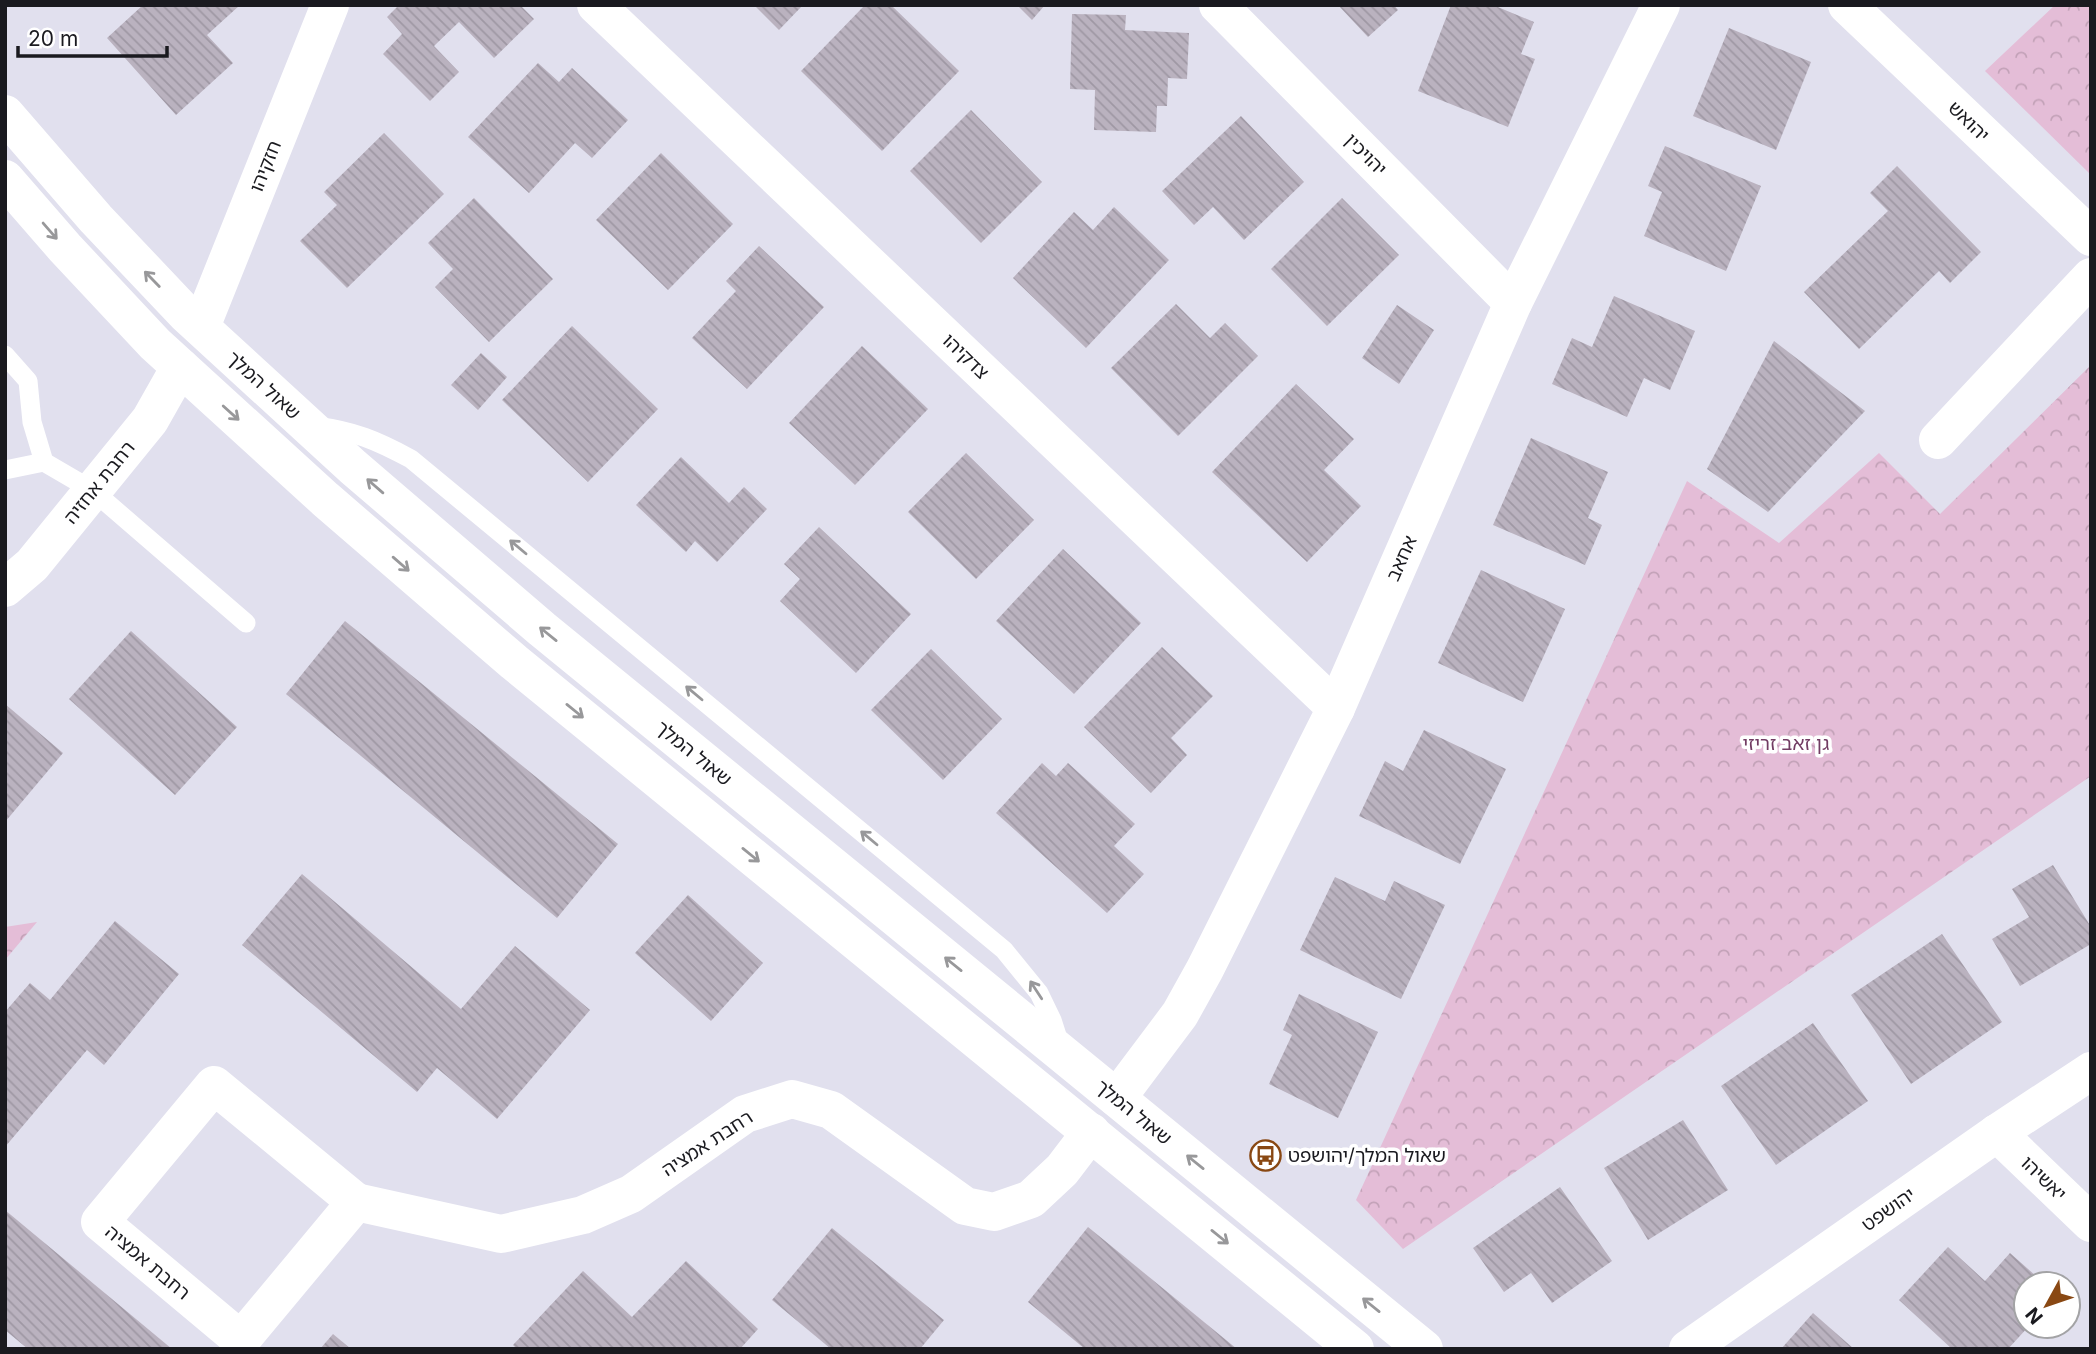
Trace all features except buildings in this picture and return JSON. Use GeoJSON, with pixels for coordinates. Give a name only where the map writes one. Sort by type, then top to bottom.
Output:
{"type":"FeatureCollection","features":[{"type":"Feature","properties":{"kind":"street","name":"חזקיהו"},"geometry":{"type":"LineString","coordinates":[[201,327],[330,5]]}},
{"type":"Feature","properties":{"kind":"street","name":"צדקיהו"},"geometry":{"type":"LineString","coordinates":[[596,5],[1336,708]]}},
{"type":"Feature","properties":{"kind":"street","name":"יהויכין"},"geometry":{"type":"LineString","coordinates":[[1218,5],[1513,303]]}},
{"type":"Feature","properties":{"kind":"street","name":"אחאב"},"geometry":{"type":"LineString","coordinates":[[1117,1098],[1180,1014],[1336,708],[1513,303],[1661,5]]}},
{"type":"Feature","properties":{"kind":"street","name":"יהואש"},"geometry":{"type":"LineString","coordinates":[[1847,5],[2091,237]]}},
{"type":"Feature","properties":{"kind":"street","name":"שאול המלך"},"geometry":{"type":"LineString","coordinates":[[5,114],[96,219],[201,327],[353,467],[541,629],[1424,1349]]}},
{"type":"Feature","properties":{"kind":"street"},"geometry":{"type":"LineString","coordinates":[[5,179],[65,248],[156,344],[325,499],[514,662],[1355,1349]]}},
{"type":"Feature","properties":{"kind":"street"},"geometry":{"type":"LineString","coordinates":[[1938,440],[2091,277]]}},
{"type":"Feature","properties":{"kind":"street","name":"רחבת אחזיה"},"geometry":{"type":"LineString","coordinates":[[5,588],[32,565],[149,420],[180,367]]}},
{"type":"Feature","properties":{"kind":"street","name":"יהושפט"},"geometry":{"type":"LineString","coordinates":[[1688,1349],[1997,1133],[2091,1071]]}},
{"type":"Feature","properties":{"kind":"street","name":"רחבת אמציה"},"geometry":{"type":"LineString","coordinates":[[356,1202],[241,1339],[100,1222],[214,1085],[356,1202],[500,1234],[583,1215],[631,1194],[745,1114],[792,1099],[831,1110],[965,1206],[994,1212],[1031,1199],[1062,1170],[1091,1132]]}},
{"type":"Feature","properties":{"kind":"street","name":"יאשיהו"},"geometry":{"type":"LineString","coordinates":[[1997,1133],[2091,1223]]}},
{"type":"Feature","properties":{"kind":"lane"},"geometry":{"type":"LineString","coordinates":[[5,355],[28,381],[32,422],[44,461],[92,490],[246,623]]}},
{"type":"Feature","properties":{"kind":"lane"},"geometry":{"type":"LineString","coordinates":[[5,470],[44,461]]}},
{"type":"Feature","properties":{"kind":"green space"},"geometry":{"type":"Polygon","coordinates":[[[2055,5],[2091,5],[2091,175],[1985,71],[2055,5]]]}},
{"type":"Feature","properties":{"kind":"green space","name":"גן זאב זריזי"},"geometry":{"type":"Polygon","coordinates":[[[2091,365],[2091,776],[1403,1249],[1356,1200],[1687,481],[1779,543],[1879,453],[1940,514],[2091,365]]]}},
{"type":"Feature","properties":{"kind":"green space"},"geometry":{"type":"Polygon","coordinates":[[[37,922],[5,960],[5,927],[37,922]]]}},
{"type":"Feature","properties":{"kind":"place","name":"שאול המלך/יהושפט"},"geometry":{"type":"Point","coordinates":[1265,1155]}}]}
